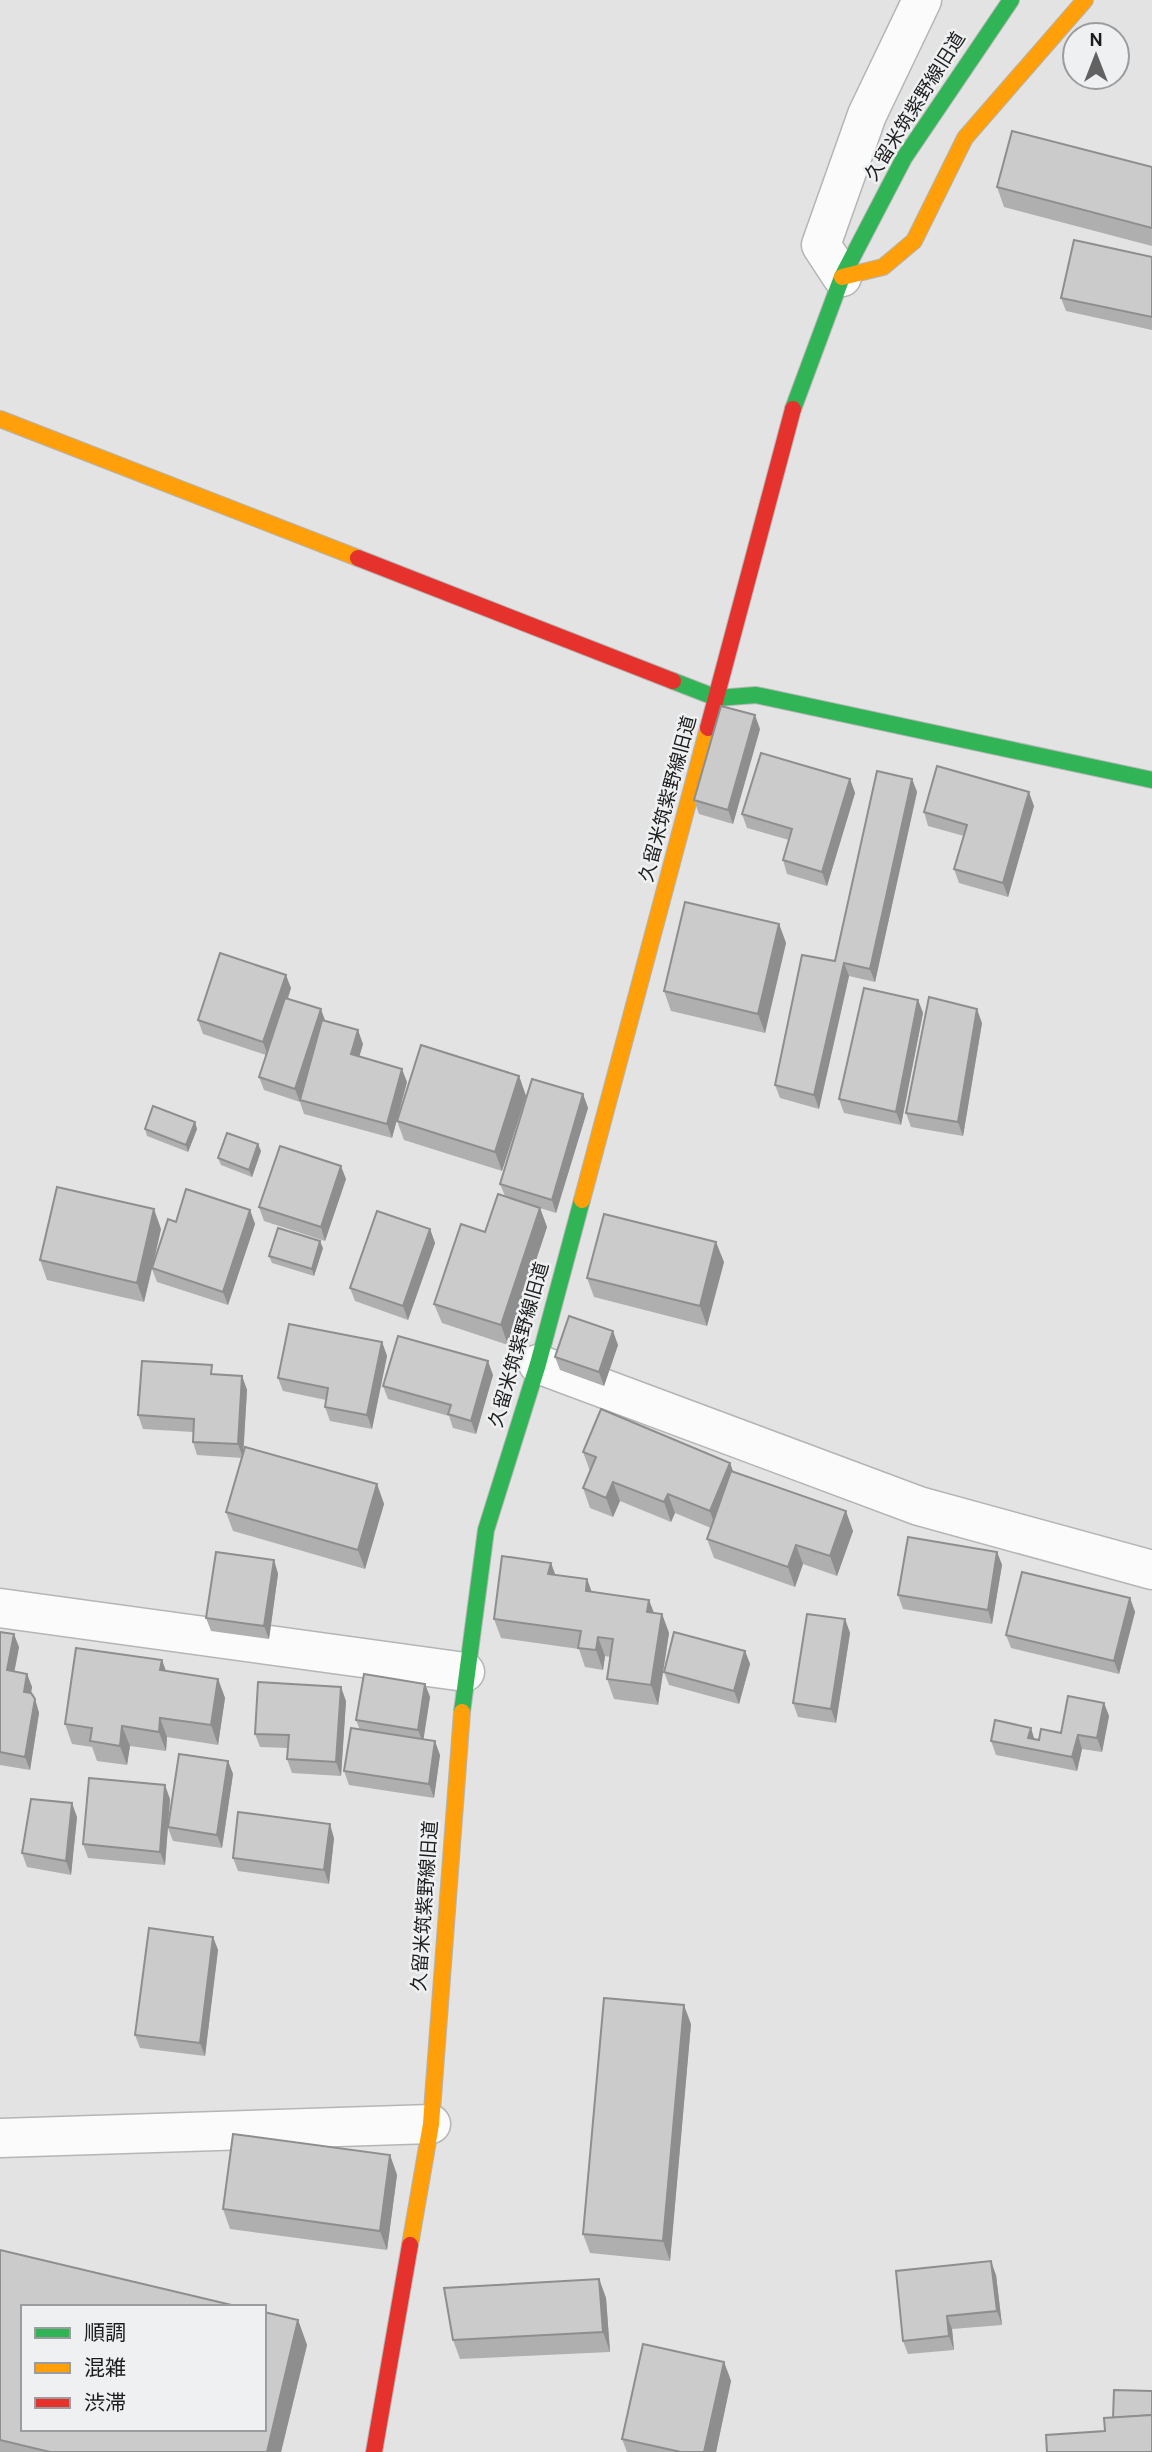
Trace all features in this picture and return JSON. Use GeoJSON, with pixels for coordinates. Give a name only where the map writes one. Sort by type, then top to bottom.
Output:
{"type":"FeatureCollection","features":[{"type":"Feature","properties":{"kind":"street"},"geometry":{"type":"LineString","coordinates":[[922,0],[867,115],[821,244],[842,277],[883,267],[914,240],[965,138],[1084,0]]}},
{"type":"Feature","properties":{"kind":"street","name":"久留米筑紫野線旧道"},"geometry":{"type":"LineString","coordinates":[[374,2452],[431,2124],[465,1672],[486,1530],[538,1363],[792,411],[842,277],[904,158],[1011,0]]}},
{"type":"Feature","properties":{"kind":"street"},"geometry":{"type":"LineString","coordinates":[[1,421],[717,698],[756,695],[1152,780]]}},
{"type":"Feature","properties":{"kind":"street"},"geometry":{"type":"LineString","coordinates":[[538,1363],[919,1507],[1152,1570]]}},
{"type":"Feature","properties":{"kind":"street"},"geometry":{"type":"LineString","coordinates":[[0,1608],[465,1672]]}},
{"type":"Feature","properties":{"kind":"street"},"geometry":{"type":"LineString","coordinates":[[0,2138],[431,2124]]}},
{"type":"Feature","properties":{"kind":"building"},"geometry":{"type":"Polygon","coordinates":[[[1012,131],[1152,167],[1152,228],[997,187],[1012,131]]]}},
{"type":"Feature","properties":{"kind":"building"},"geometry":{"type":"Polygon","coordinates":[[[1074,240],[1152,257],[1152,317],[1061,298],[1074,240]]]}},
{"type":"Feature","properties":{"kind":"building"},"geometry":{"type":"Polygon","coordinates":[[[721,706],[755,715],[728,810],[694,800],[721,706]]]}},
{"type":"Feature","properties":{"kind":"building"},"geometry":{"type":"Polygon","coordinates":[[[761,753],[850,779],[822,872],[783,860],[792,829],[742,814],[761,753]]]}},
{"type":"Feature","properties":{"kind":"building"},"geometry":{"type":"Polygon","coordinates":[[[937,766],[1029,792],[1003,883],[954,869],[967,825],[924,812],[937,766]]]}},
{"type":"Feature","properties":{"kind":"building"},"geometry":{"type":"Polygon","coordinates":[[[877,771],[912,779],[870,969],[844,963],[814,1095],[775,1085],[802,955],[835,961],[877,771]]]}},
{"type":"Feature","properties":{"kind":"building"},"geometry":{"type":"Polygon","coordinates":[[[685,902],[779,924],[758,1014],[664,991],[685,902]]]}},
{"type":"Feature","properties":{"kind":"building"},"geometry":{"type":"Polygon","coordinates":[[[220,953],[286,975],[263,1042],[198,1020],[220,953]]]}},
{"type":"Feature","properties":{"kind":"building"},"geometry":{"type":"Polygon","coordinates":[[[864,988],[918,1000],[896,1112],[839,1099],[864,988]]]}},
{"type":"Feature","properties":{"kind":"building"},"geometry":{"type":"Polygon","coordinates":[[[929,997],[977,1009],[958,1122],[906,1113],[929,997]]]}},
{"type":"Feature","properties":{"kind":"building"},"geometry":{"type":"Polygon","coordinates":[[[285,998],[321,1009],[295,1089],[259,1077],[285,998]]]}},
{"type":"Feature","properties":{"kind":"building"},"geometry":{"type":"Polygon","coordinates":[[[322,1020],[358,1030],[351,1054],[402,1069],[387,1124],[300,1100],[322,1020]]]}},
{"type":"Feature","properties":{"kind":"building"},"geometry":{"type":"Polygon","coordinates":[[[421,1045],[519,1076],[495,1152],[397,1121],[421,1045]]]}},
{"type":"Feature","properties":{"kind":"building"},"geometry":{"type":"Polygon","coordinates":[[[532,1079],[583,1094],[552,1200],[500,1184],[532,1079]]]}},
{"type":"Feature","properties":{"kind":"building"},"geometry":{"type":"Polygon","coordinates":[[[153,1106],[195,1122],[186,1145],[145,1129],[153,1106]]]}},
{"type":"Feature","properties":{"kind":"building"},"geometry":{"type":"Polygon","coordinates":[[[227,1133],[258,1144],[249,1170],[218,1158],[227,1133]]]}},
{"type":"Feature","properties":{"kind":"building"},"geometry":{"type":"Polygon","coordinates":[[[280,1146],[341,1166],[321,1227],[259,1207],[280,1146]]]}},
{"type":"Feature","properties":{"kind":"building"},"geometry":{"type":"Polygon","coordinates":[[[57,1187],[154,1209],[137,1283],[40,1260],[57,1187]]]}},
{"type":"Feature","properties":{"kind":"building"},"geometry":{"type":"Polygon","coordinates":[[[186,1189],[250,1210],[223,1292],[152,1268],[168,1219],[176,1222],[186,1189]]]}},
{"type":"Feature","properties":{"kind":"building"},"geometry":{"type":"Polygon","coordinates":[[[498,1194],[540,1208],[501,1325],[434,1304],[461,1224],[485,1232],[498,1194]]]}},
{"type":"Feature","properties":{"kind":"building"},"geometry":{"type":"Polygon","coordinates":[[[377,1211],[430,1229],[403,1306],[350,1288],[377,1211]]]}},
{"type":"Feature","properties":{"kind":"building"},"geometry":{"type":"Polygon","coordinates":[[[604,1214],[716,1242],[700,1306],[587,1278],[604,1214]]]}},
{"type":"Feature","properties":{"kind":"building"},"geometry":{"type":"Polygon","coordinates":[[[278,1228],[320,1241],[312,1269],[269,1256],[278,1228]]]}},
{"type":"Feature","properties":{"kind":"building"},"geometry":{"type":"Polygon","coordinates":[[[569,1316],[613,1331],[599,1372],[555,1357],[569,1316]]]}},
{"type":"Feature","properties":{"kind":"building"},"geometry":{"type":"Polygon","coordinates":[[[289,1324],[382,1342],[367,1415],[325,1407],[328,1388],[278,1378],[289,1324]]]}},
{"type":"Feature","properties":{"kind":"building"},"geometry":{"type":"Polygon","coordinates":[[[398,1336],[488,1361],[471,1421],[448,1414],[451,1405],[383,1386],[398,1336]]]}},
{"type":"Feature","properties":{"kind":"building"},"geometry":{"type":"Polygon","coordinates":[[[142,1361],[212,1365],[211,1374],[242,1376],[238,1444],[193,1442],[194,1419],[138,1415],[142,1361]]]}},
{"type":"Feature","properties":{"kind":"building"},"geometry":{"type":"Polygon","coordinates":[[[601,1409],[730,1463],[710,1511],[668,1494],[664,1502],[613,1482],[606,1498],[583,1488],[596,1457],[583,1452],[601,1409]]]}},
{"type":"Feature","properties":{"kind":"building"},"geometry":{"type":"Polygon","coordinates":[[[245,1447],[377,1484],[358,1550],[226,1512],[245,1447]]]}},
{"type":"Feature","properties":{"kind":"building"},"geometry":{"type":"Polygon","coordinates":[[[731,1471],[846,1511],[830,1556],[796,1545],[788,1567],[707,1539],[731,1471]]]}},
{"type":"Feature","properties":{"kind":"building"},"geometry":{"type":"Polygon","coordinates":[[[908,1537],[997,1552],[988,1610],[898,1595],[908,1537]]]}},
{"type":"Feature","properties":{"kind":"building"},"geometry":{"type":"Polygon","coordinates":[[[216,1552],[274,1560],[264,1626],[206,1618],[216,1552]]]}},
{"type":"Feature","properties":{"kind":"building"},"geometry":{"type":"Polygon","coordinates":[[[502,1556],[551,1563],[548,1574],[587,1579],[586,1591],[649,1600],[647,1612],[662,1614],[651,1685],[607,1679],[613,1639],[598,1637],[596,1650],[578,1648],[581,1631],[494,1619],[502,1556]]]}},
{"type":"Feature","properties":{"kind":"building"},"geometry":{"type":"Polygon","coordinates":[[[1022,1572],[1130,1598],[1114,1661],[1006,1635],[1022,1572]]]}},
{"type":"Feature","properties":{"kind":"building"},"geometry":{"type":"Polygon","coordinates":[[[807,1614],[845,1619],[831,1709],[793,1703],[807,1614]]]}},
{"type":"Feature","properties":{"kind":"building"},"geometry":{"type":"Polygon","coordinates":[[[0,1632],[14,1634],[7,1670],[27,1674],[24,1692],[31,1693],[35,1699],[25,1757],[0,1752],[0,1632]]]}},
{"type":"Feature","properties":{"kind":"building"},"geometry":{"type":"Polygon","coordinates":[[[674,1632],[745,1651],[734,1691],[664,1672],[674,1632]]]}},
{"type":"Feature","properties":{"kind":"building"},"geometry":{"type":"Polygon","coordinates":[[[76,1648],[162,1660],[160,1670],[218,1679],[211,1725],[160,1718],[159,1732],[122,1726],[120,1746],[90,1741],[92,1728],[65,1724],[76,1648]]]}},
{"type":"Feature","properties":{"kind":"building"},"geometry":{"type":"Polygon","coordinates":[[[364,1674],[425,1684],[418,1730],[356,1720],[364,1674]]]}},
{"type":"Feature","properties":{"kind":"building"},"geometry":{"type":"Polygon","coordinates":[[[258,1682],[341,1687],[336,1762],[287,1759],[289,1735],[255,1734],[258,1682]]]}},
{"type":"Feature","properties":{"kind":"building"},"geometry":{"type":"Polygon","coordinates":[[[1068,1696],[1104,1703],[1097,1738],[1078,1735],[1072,1757],[991,1741],[995,1720],[1031,1728],[1028,1738],[1039,1740],[1041,1729],[1061,1733],[1068,1696]]]}},
{"type":"Feature","properties":{"kind":"building"},"geometry":{"type":"Polygon","coordinates":[[[351,1728],[435,1741],[429,1784],[344,1771],[351,1728]]]}},
{"type":"Feature","properties":{"kind":"building"},"geometry":{"type":"Polygon","coordinates":[[[179,1754],[228,1761],[217,1835],[168,1827],[179,1754]]]}},
{"type":"Feature","properties":{"kind":"building"},"geometry":{"type":"Polygon","coordinates":[[[89,1778],[165,1785],[160,1852],[83,1844],[89,1778]]]}},
{"type":"Feature","properties":{"kind":"building"},"geometry":{"type":"Polygon","coordinates":[[[31,1799],[72,1803],[66,1861],[22,1853],[31,1799]]]}},
{"type":"Feature","properties":{"kind":"building"},"geometry":{"type":"Polygon","coordinates":[[[238,1812],[330,1824],[324,1870],[233,1858],[238,1812]]]}},
{"type":"Feature","properties":{"kind":"building"},"geometry":{"type":"Polygon","coordinates":[[[149,1928],[213,1937],[200,2043],[135,2035],[149,1928]]]}},
{"type":"Feature","properties":{"kind":"building"},"geometry":{"type":"Polygon","coordinates":[[[604,1998],[684,2005],[663,2241],[583,2234],[604,1998]]]}},
{"type":"Feature","properties":{"kind":"building"},"geometry":{"type":"Polygon","coordinates":[[[233,2134],[390,2155],[380,2231],[223,2209],[233,2134]]]}},
{"type":"Feature","properties":{"kind":"building"},"geometry":{"type":"Polygon","coordinates":[[[0,2250],[232,2305],[21,2305],[21,2431],[266,2431],[266,2312],[298,2320],[267,2452],[50,2452],[0,2440],[0,2250]]]}},
{"type":"Feature","properties":{"kind":"building"},"geometry":{"type":"Polygon","coordinates":[[[991,2261],[997,2311],[947,2316],[949,2336],[903,2341],[896,2271],[991,2261]]]}},
{"type":"Feature","properties":{"kind":"building"},"geometry":{"type":"Polygon","coordinates":[[[599,2279],[603,2332],[453,2340],[444,2288],[599,2279]]]}},
{"type":"Feature","properties":{"kind":"building"},"geometry":{"type":"Polygon","coordinates":[[[643,2344],[724,2362],[704,2452],[681,2452],[622,2439],[643,2344]]]}},
{"type":"Feature","properties":{"kind":"building"},"geometry":{"type":"Polygon","coordinates":[[[1114,2390],[1152,2391],[1152,2415],[1113,2418],[1114,2390]]]}},
{"type":"Feature","properties":{"kind":"building"},"geometry":{"type":"Polygon","coordinates":[[[1152,2415],[1152,2452],[1047,2452],[1046,2435],[1105,2431],[1104,2418],[1152,2415]]]}},
{"type":"Feature","properties":{"kind":"traffic: fast"},"geometry":{"type":"LineString","coordinates":[[793,409],[842,277],[904,158],[1011,0]]}},
{"type":"Feature","properties":{"kind":"traffic: fast"},"geometry":{"type":"LineString","coordinates":[[673,681],[717,698],[756,695],[1152,780]]}},
{"type":"Feature","properties":{"kind":"traffic: fast"},"geometry":{"type":"LineString","coordinates":[[462,1712],[486,1530],[538,1364],[582,1200]]}},
{"type":"Feature","properties":{"kind":"traffic: slow"},"geometry":{"type":"LineString","coordinates":[[842,277],[883,267],[914,241],[965,138],[1085,0]]}},
{"type":"Feature","properties":{"kind":"traffic: slow"},"geometry":{"type":"LineString","coordinates":[[0,419],[358,558]]}},
{"type":"Feature","properties":{"kind":"traffic: slow"},"geometry":{"type":"LineString","coordinates":[[582,1200],[708,728]]}},
{"type":"Feature","properties":{"kind":"traffic: slow"},"geometry":{"type":"LineString","coordinates":[[410,2245],[431,2124],[462,1712]]}},
{"type":"Feature","properties":{"kind":"traffic: jam"},"geometry":{"type":"LineString","coordinates":[[708,728],[793,409]]}},
{"type":"Feature","properties":{"kind":"traffic: jam"},"geometry":{"type":"LineString","coordinates":[[358,558],[673,681]]}},
{"type":"Feature","properties":{"kind":"traffic: jam"},"geometry":{"type":"LineString","coordinates":[[374,2452],[410,2245]]}}]}
